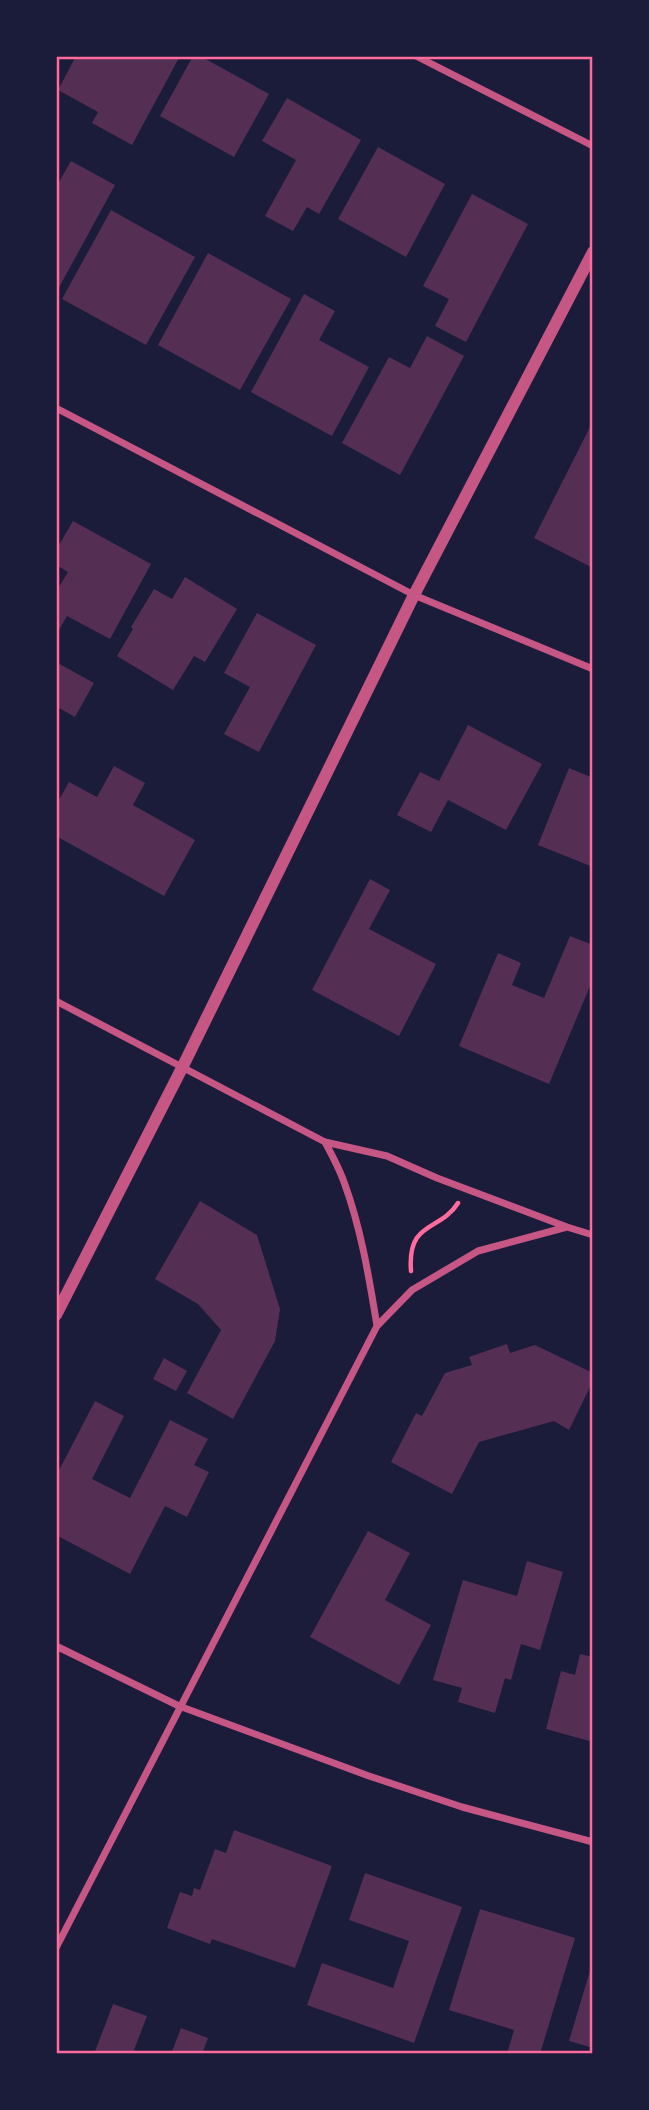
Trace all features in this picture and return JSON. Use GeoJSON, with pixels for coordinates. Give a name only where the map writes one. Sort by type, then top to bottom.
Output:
{"type":"FeatureCollection","features":[{"type":"Feature","properties":{"kind":"street"},"geometry":{"type":"LineString","coordinates":[[416,56],[593,146]]}},
{"type":"Feature","properties":{"kind":"street"},"geometry":{"type":"LineString","coordinates":[[56,1315],[182,1068],[414,595],[593,252]]}},
{"type":"Feature","properties":{"kind":"street"},"geometry":{"type":"LineString","coordinates":[[56,408],[414,595],[593,669]]}},
{"type":"Feature","properties":{"kind":"street"},"geometry":{"type":"LineString","coordinates":[[56,1001],[326,1142],[387,1156],[467,1189],[593,1235]]}},
{"type":"Feature","properties":{"kind":"street"},"geometry":{"type":"LineString","coordinates":[[326,1142],[350,1202],[367,1267],[377,1326]]}},
{"type":"Feature","properties":{"kind":"street"},"geometry":{"type":"LineString","coordinates":[[56,1948],[377,1326],[412,1290],[478,1251],[567,1227]]}},
{"type":"Feature","properties":{"kind":"street"},"geometry":{"type":"LineString","coordinates":[[56,1646],[179,1706],[369,1776],[463,1807],[593,1842]]}},
{"type":"Feature","properties":{"kind":"path"},"geometry":{"type":"LineString","coordinates":[[412,1290],[410,1259],[418,1237],[423,1229],[454,1210],[467,1189]]}},
{"type":"Feature","properties":{"kind":"building"},"geometry":{"type":"Polygon","coordinates":[[[76,56],[180,56],[132,145],[92,123],[98,112],[58,90],[76,56]]]}},
{"type":"Feature","properties":{"kind":"building"},"geometry":{"type":"Polygon","coordinates":[[[193,56],[200,56],[269,94],[234,157],[160,116],[193,56]]]}},
{"type":"Feature","properties":{"kind":"building"},"geometry":{"type":"Polygon","coordinates":[[[287,98],[361,140],[319,214],[307,207],[293,231],[265,216],[296,160],[262,141],[287,98]]]}},
{"type":"Feature","properties":{"kind":"building"},"geometry":{"type":"Polygon","coordinates":[[[378,147],[445,184],[406,257],[338,219],[378,147]]]}},
{"type":"Feature","properties":{"kind":"building"},"geometry":{"type":"Polygon","coordinates":[[[71,161],[115,185],[56,293],[56,187],[71,161]]]}},
{"type":"Feature","properties":{"kind":"building"},"geometry":{"type":"Polygon","coordinates":[[[472,194],[528,224],[466,342],[435,326],[449,299],[423,286],[472,194]]]}},
{"type":"Feature","properties":{"kind":"building"},"geometry":{"type":"Polygon","coordinates":[[[111,210],[195,257],[146,345],[62,299],[111,210]]]}},
{"type":"Feature","properties":{"kind":"building"},"geometry":{"type":"Polygon","coordinates":[[[208,253],[291,299],[240,390],[158,345],[208,253]]]}},
{"type":"Feature","properties":{"kind":"building"},"geometry":{"type":"Polygon","coordinates":[[[304,294],[335,311],[319,340],[369,367],[332,436],[251,392],[304,294]]]}},
{"type":"Feature","properties":{"kind":"building"},"geometry":{"type":"Polygon","coordinates":[[[427,336],[464,356],[400,475],[342,443],[389,357],[410,368],[427,336]]]}},
{"type":"Feature","properties":{"kind":"building"},"geometry":{"type":"Polygon","coordinates":[[[590,427],[593,428],[593,568],[534,538],[590,427]]]}},
{"type":"Feature","properties":{"kind":"building"},"geometry":{"type":"Polygon","coordinates":[[[73,521],[151,564],[110,639],[67,616],[56,635],[56,592],[68,572],[56,565],[56,550],[73,521]]]}},
{"type":"Feature","properties":{"kind":"building"},"geometry":{"type":"Polygon","coordinates":[[[185,577],[237,609],[205,662],[194,656],[173,690],[117,656],[154,589],[172,599],[185,577]]]}},
{"type":"Feature","properties":{"kind":"building"},"geometry":{"type":"Polygon","coordinates":[[[257,613],[316,645],[259,752],[224,734],[250,687],[224,673],[257,613]]]}},
{"type":"Feature","properties":{"kind":"building"},"geometry":{"type":"Polygon","coordinates":[[[56,662],[94,683],[75,717],[59,708],[56,713],[56,662]]]}},
{"type":"Feature","properties":{"kind":"building"},"geometry":{"type":"Polygon","coordinates":[[[468,725],[542,764],[506,830],[448,800],[431,832],[397,815],[420,772],[439,781],[468,725]]]}},
{"type":"Feature","properties":{"kind":"building"},"geometry":{"type":"Polygon","coordinates":[[[114,766],[145,783],[133,805],[195,840],[164,896],[56,836],[56,805],[69,782],[97,797],[114,766]]]}},
{"type":"Feature","properties":{"kind":"building"},"geometry":{"type":"Polygon","coordinates":[[[569,768],[593,778],[593,867],[538,845],[569,768]]]}},
{"type":"Feature","properties":{"kind":"building"},"geometry":{"type":"Polygon","coordinates":[[[370,879],[390,890],[369,929],[436,964],[399,1036],[312,990],[370,879]]]}},
{"type":"Feature","properties":{"kind":"building"},"geometry":{"type":"Polygon","coordinates":[[[570,936],[593,945],[593,979],[549,1084],[459,1046],[498,953],[521,963],[512,985],[544,998],[570,936]]]}},
{"type":"Feature","properties":{"kind":"building"},"geometry":{"type":"Polygon","coordinates":[[[200,1201],[257,1235],[280,1309],[275,1341],[233,1419],[187,1393],[221,1330],[198,1304],[155,1279],[200,1201]]]}},
{"type":"Feature","properties":{"kind":"building"},"geometry":{"type":"Polygon","coordinates":[[[507,1344],[510,1353],[535,1345],[593,1373],[593,1381],[569,1430],[554,1421],[479,1442],[452,1494],[391,1462],[416,1413],[422,1416],[445,1373],[472,1365],[469,1357],[507,1344]]]}},
{"type":"Feature","properties":{"kind":"building"},"geometry":{"type":"Polygon","coordinates":[[[164,1358],[187,1371],[176,1391],[153,1379],[164,1358]]]}},
{"type":"Feature","properties":{"kind":"building"},"geometry":{"type":"Polygon","coordinates":[[[95,1401],[124,1416],[92,1479],[130,1498],[170,1420],[208,1439],[194,1465],[209,1472],[187,1517],[165,1506],[130,1574],[56,1535],[56,1476],[95,1401]]]}},
{"type":"Feature","properties":{"kind":"building"},"geometry":{"type":"Polygon","coordinates":[[[368,1531],[410,1553],[385,1600],[431,1625],[399,1685],[310,1637],[368,1531]]]}},
{"type":"Feature","properties":{"kind":"building"},"geometry":{"type":"Polygon","coordinates":[[[527,1561],[563,1572],[540,1650],[521,1644],[511,1680],[505,1678],[495,1713],[458,1702],[462,1688],[433,1680],[463,1580],[517,1596],[527,1561]]]}},
{"type":"Feature","properties":{"kind":"building"},"geometry":{"type":"Polygon","coordinates":[[[580,1654],[593,1657],[593,1742],[546,1729],[561,1671],[575,1675],[580,1654]]]}},
{"type":"Feature","properties":{"kind":"building"},"geometry":{"type":"Polygon","coordinates":[[[234,1830],[332,1866],[295,1968],[212,1939],[210,1944],[167,1928],[180,1892],[192,1896],[194,1888],[200,1890],[215,1849],[226,1853],[234,1830]]]}},
{"type":"Feature","properties":{"kind":"building"},"geometry":{"type":"Polygon","coordinates":[[[365,1873],[462,1907],[414,2043],[307,2005],[322,1963],[393,1988],[409,1941],[349,1920],[365,1873]]]}},
{"type":"Feature","properties":{"kind":"building"},"geometry":{"type":"Polygon","coordinates":[[[480,1909],[575,1938],[540,2054],[507,2054],[514,2030],[449,2010],[480,1909]]]}},
{"type":"Feature","properties":{"kind":"building"},"geometry":{"type":"Polygon","coordinates":[[[593,1964],[593,2048],[569,2041],[593,1964]]]}},
{"type":"Feature","properties":{"kind":"building"},"geometry":{"type":"Polygon","coordinates":[[[113,2004],[147,2016],[134,2050],[145,2054],[94,2054],[113,2004]]]}},
{"type":"Feature","properties":{"kind":"building"},"geometry":{"type":"Polygon","coordinates":[[[181,2028],[208,2038],[202,2054],[171,2054],[181,2028]]]}}]}
